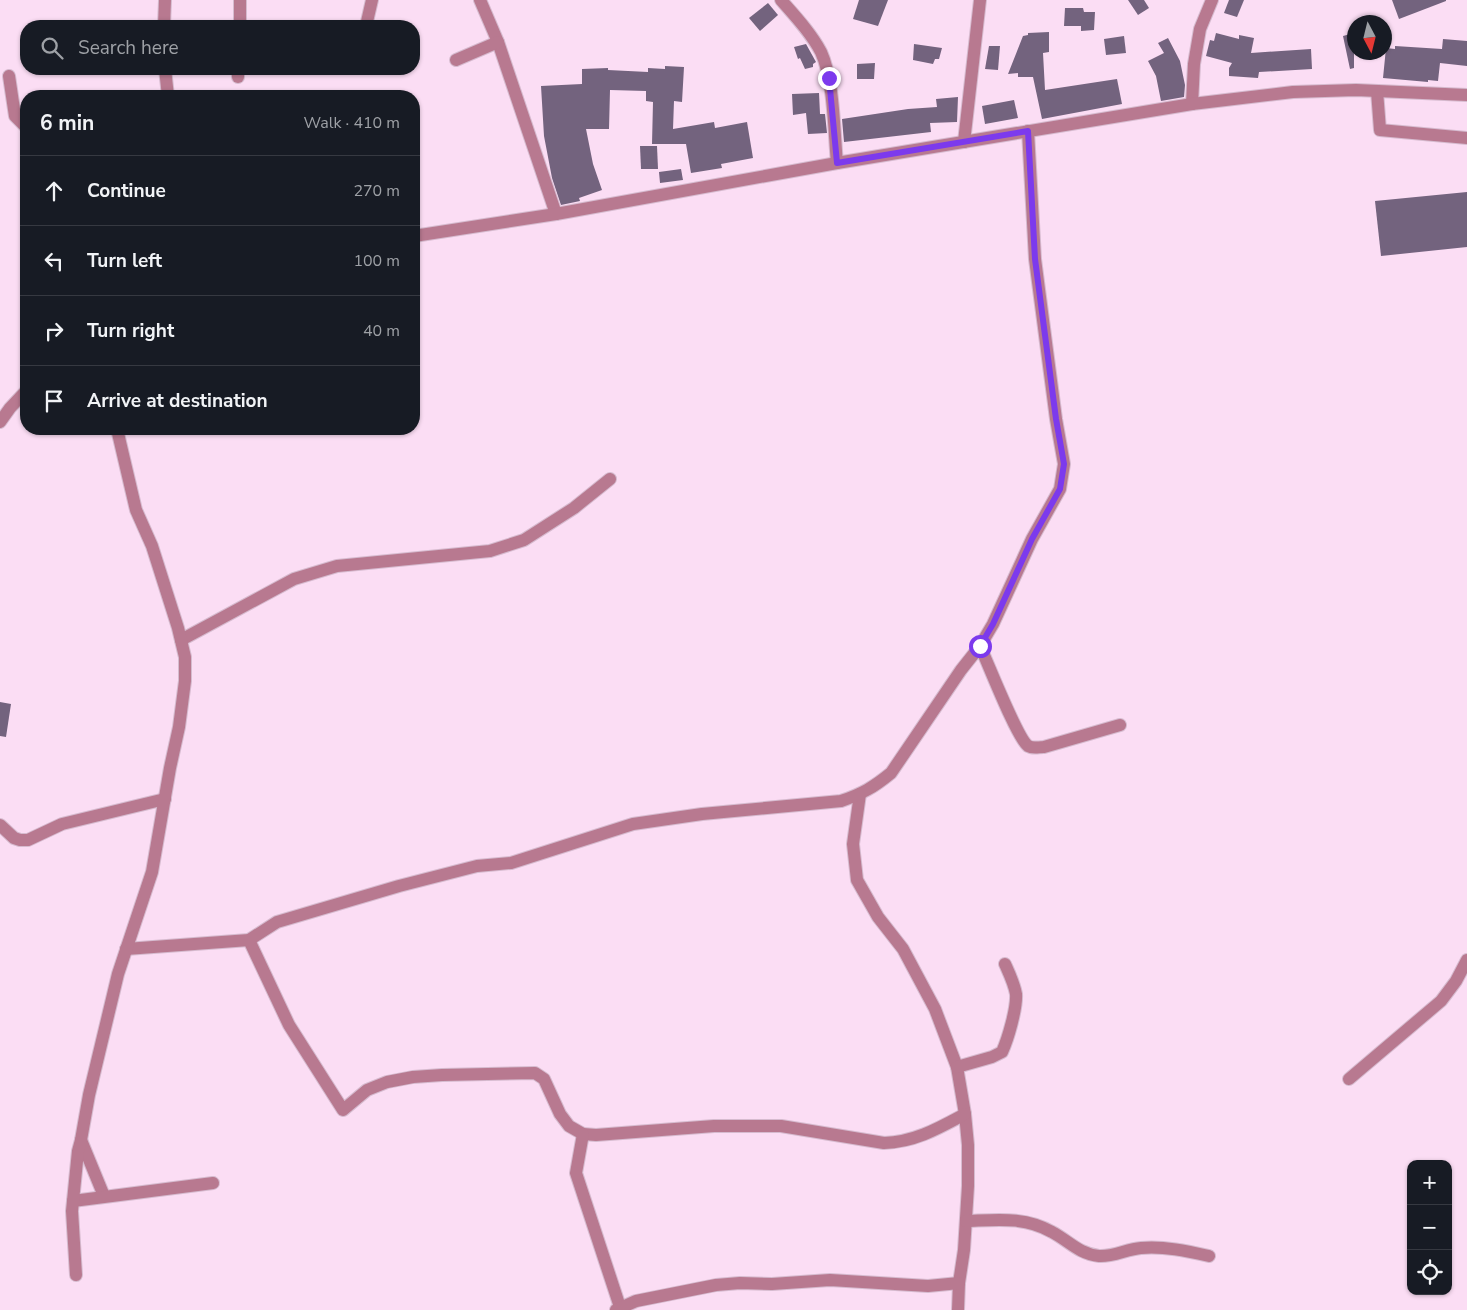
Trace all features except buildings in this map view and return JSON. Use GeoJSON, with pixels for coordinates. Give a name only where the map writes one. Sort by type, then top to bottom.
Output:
{"type":"FeatureCollection","features":[{"type":"Feature","properties":{"kind":"street"},"geometry":{"type":"LineString","coordinates":[[164,20],[165,0]]}},
{"type":"Feature","properties":{"kind":"street"},"geometry":{"type":"LineString","coordinates":[[240,0],[240,20]]}},
{"type":"Feature","properties":{"kind":"street"},"geometry":{"type":"LineString","coordinates":[[367,20],[372,0]]}},
{"type":"Feature","properties":{"kind":"street"},"geometry":{"type":"LineString","coordinates":[[480,0],[498,42],[556,214]]}},
{"type":"Feature","properties":{"kind":"street"},"geometry":{"type":"LineString","coordinates":[[781,0],[808,32],[821,53],[829,78],[837,163]]}},
{"type":"Feature","properties":{"kind":"street"},"geometry":{"type":"LineString","coordinates":[[964,142],[980,0]]}},
{"type":"Feature","properties":{"kind":"street"},"geometry":{"type":"LineString","coordinates":[[1192,104],[1194,64],[1200,29],[1212,0]]}},
{"type":"Feature","properties":{"kind":"street"},"geometry":{"type":"LineString","coordinates":[[456,60],[498,42]]}},
{"type":"Feature","properties":{"kind":"street"},"geometry":{"type":"LineString","coordinates":[[166,75],[167,90]]}},
{"type":"Feature","properties":{"kind":"street"},"geometry":{"type":"LineString","coordinates":[[9,76],[15,116],[20,121]]}},
{"type":"Feature","properties":{"kind":"street"},"geometry":{"type":"LineString","coordinates":[[1377,90],[1380,130],[1467,138]]}},
{"type":"Feature","properties":{"kind":"street"},"geometry":{"type":"LineString","coordinates":[[420,235],[556,214],[837,163],[1192,104],[1293,92],[1377,90],[1467,95]]}},
{"type":"Feature","properties":{"kind":"street"},"geometry":{"type":"LineString","coordinates":[[126,949],[249,940],[277,922],[428,878],[477,866],[511,863],[633,824],[702,814],[841,801],[876,786],[891,773],[961,670],[980,646],[993,624],[1032,539],[1060,489],[1064,464],[1056,419],[1035,259],[1028,131]]}},
{"type":"Feature","properties":{"kind":"street"},"geometry":{"type":"LineString","coordinates":[[0,422],[20,397]]}},
{"type":"Feature","properties":{"kind":"street"},"geometry":{"type":"LineString","coordinates":[[76,1275],[73,1201],[78,1151],[82,1140],[88,1095],[118,974],[152,872],[180,727],[185,681],[185,657],[176,619],[152,546],[136,510],[118,435]]}},
{"type":"Feature","properties":{"kind":"street"},"geometry":{"type":"LineString","coordinates":[[181,640],[294,579],[337,566],[490,552],[524,540],[574,508],[610,479]]}},
{"type":"Feature","properties":{"kind":"street"},"geometry":{"type":"LineString","coordinates":[[980,646],[1014,722],[1028,746],[1033,748],[1044,746],[1120,725]]}},
{"type":"Feature","properties":{"kind":"street"},"geometry":{"type":"LineString","coordinates":[[860,794],[853,844],[857,880],[878,917],[903,949],[935,1009],[957,1066],[968,1145],[964,1257],[959,1283],[958,1310]]}},
{"type":"Feature","properties":{"kind":"street"},"geometry":{"type":"LineString","coordinates":[[0,825],[14,838],[28,840],[62,824],[165,799]]}},
{"type":"Feature","properties":{"kind":"street"},"geometry":{"type":"LineString","coordinates":[[249,940],[289,1026],[342,1110],[367,1090],[396,1081],[442,1075],[535,1073],[544,1079],[560,1114],[569,1126],[583,1134],[629,1134],[714,1126],[781,1126],[884,1143],[897,1143],[930,1133],[965,1114]]}},
{"type":"Feature","properties":{"kind":"street"},"geometry":{"type":"LineString","coordinates":[[1349,1079],[1441,1001],[1467,960]]}},
{"type":"Feature","properties":{"kind":"street"},"geometry":{"type":"LineString","coordinates":[[957,1066],[992,1058],[1002,1052],[1015,1009],[1016,995],[1013,982],[1005,964]]}},
{"type":"Feature","properties":{"kind":"street"},"geometry":{"type":"LineString","coordinates":[[583,1134],[576,1173],[618,1309],[636,1301],[716,1285],[740,1283],[772,1284],[830,1280],[928,1286],[959,1283]]}},
{"type":"Feature","properties":{"kind":"street"},"geometry":{"type":"LineString","coordinates":[[82,1140],[104,1196]]}},
{"type":"Feature","properties":{"kind":"street"},"geometry":{"type":"LineString","coordinates":[[73,1201],[212,1183]]}},
{"type":"Feature","properties":{"kind":"street"},"geometry":{"type":"LineString","coordinates":[[966,1221],[1005,1219],[1024,1221],[1052,1232],[1084,1253],[1101,1256],[1127,1250],[1150,1248],[1176,1249],[1209,1256]]}},
{"type":"Feature","properties":{"kind":"route"},"geometry":{"type":"LineString","coordinates":[[829,78],[837,163],[1028,131],[1035,259],[1056,419],[1064,464],[1060,489],[1013,576],[993,624],[980,646]]}}]}
